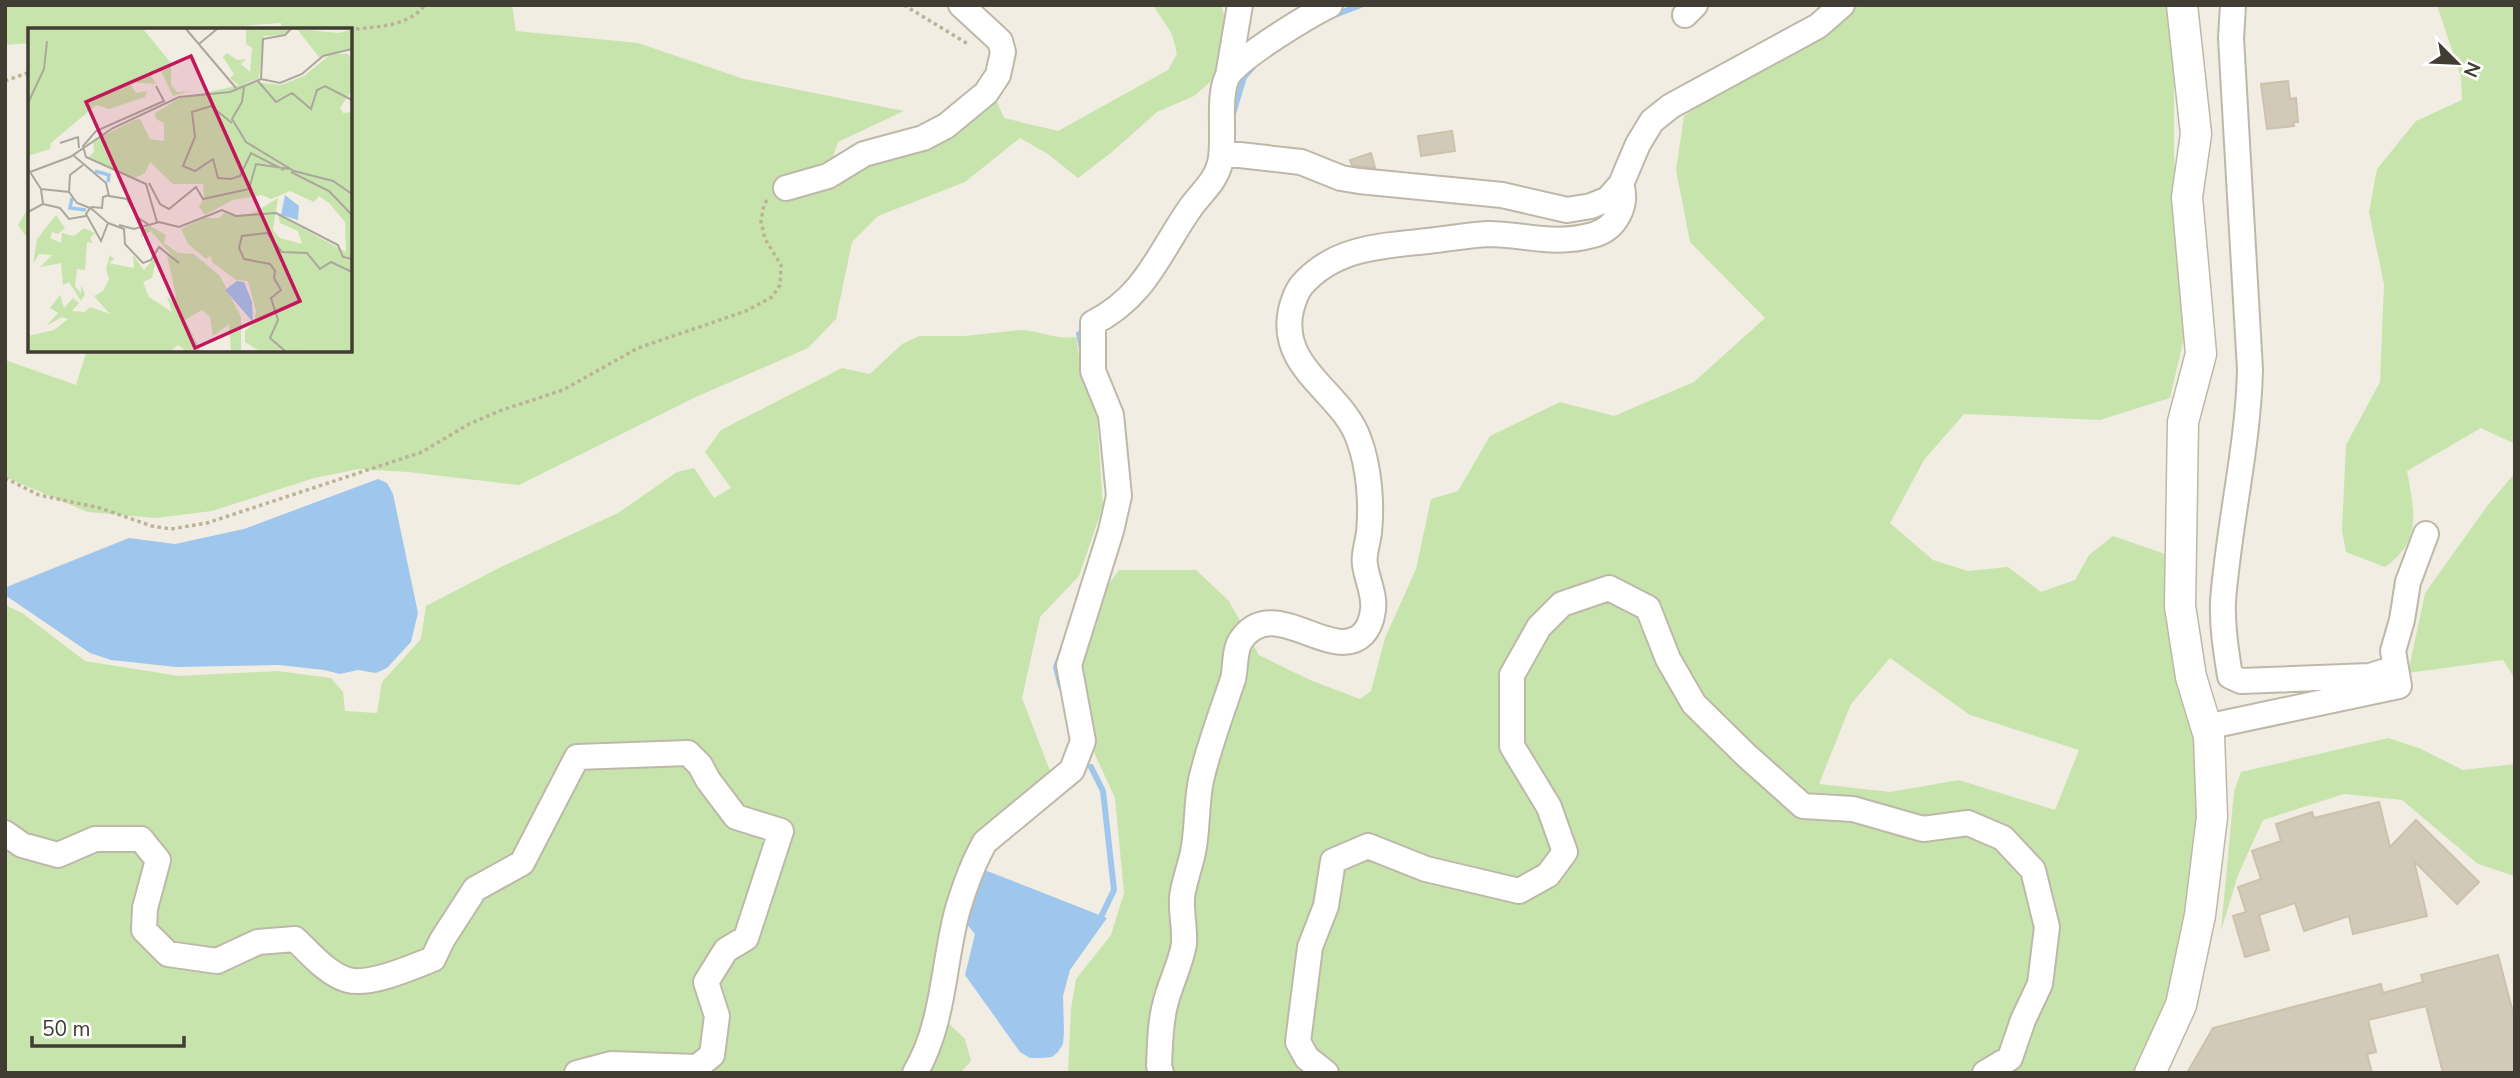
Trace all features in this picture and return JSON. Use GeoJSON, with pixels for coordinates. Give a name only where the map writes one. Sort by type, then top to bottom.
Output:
{"type":"FeatureCollection","features":[{"type":"Feature","properties":{"kind":"street"},"geometry":{"type":"LineString","coordinates":[[786,188],[828,176],[864,154],[923,138],[946,126],[986,93],[998,75],[1003,52],[1000,41],[961,5]]}},
{"type":"Feature","properties":{"kind":"street"},"geometry":{"type":"LineString","coordinates":[[915,1073],[932,1036],[957,911],[977,857],[985,842],[1072,770],[1083,741],[1069,664],[1111,531],[1119,496],[1111,415],[1093,371],[1093,323],[1115,309],[1136,290],[1156,266],[1192,207],[1230,154],[1222,103],[1240,5]]}},
{"type":"Feature","properties":{"kind":"street"},"geometry":{"type":"LineString","coordinates":[[1228,76],[1296,23],[1330,5]]}},
{"type":"Feature","properties":{"kind":"street"},"geometry":{"type":"LineString","coordinates":[[1230,154],[1301,162],[1341,178],[1359,181],[1482,192],[1567,210],[1591,205],[1608,198],[1621,184],[1638,144],[1652,121],[1661,113],[1818,26],[1842,5]]}},
{"type":"Feature","properties":{"kind":"street"},"geometry":{"type":"LineString","coordinates":[[2150,1073],[2181,1004],[2200,915],[2212,817],[2209,736],[2191,677],[2180,606],[2183,422],[2201,354],[2187,197],[2196,134],[2182,5]]}},
{"type":"Feature","properties":{"kind":"street"},"geometry":{"type":"LineString","coordinates":[[2233,5],[2231,38],[2250,370],[2247,429],[2223,602],[2224,640],[2230,676],[2241,681],[2370,676],[2395,668]]}},
{"type":"Feature","properties":{"kind":"street"},"geometry":{"type":"LineString","coordinates":[[1161,1073],[1158,1066],[1163,1013],[1184,940],[1182,898],[1196,833],[1197,799],[1242,639],[1251,630],[1273,624],[1308,631],[1342,643],[1361,636],[1372,618],[1374,606],[1364,562],[1369,531],[1369,505],[1360,442],[1354,427],[1304,369],[1292,346],[1289,320],[1298,290],[1326,264],[1364,248],[1489,234],[1538,240],[1577,239],[1598,234],[1615,221],[1622,210],[1625,195],[1621,184]]}},
{"type":"Feature","properties":{"kind":"street"},"geometry":{"type":"LineString","coordinates":[[2206,727],[2399,686],[2393,651],[2402,620],[2408,582],[2426,534]]}},
{"type":"Feature","properties":{"kind":"street"},"geometry":{"type":"LineString","coordinates":[[1326,1073],[1307,1058],[1298,1042],[1310,947],[1326,906],[1334,861],[1368,846],[1426,869],[1519,891],[1548,875],[1565,852],[1549,807],[1513,746],[1512,675],[1539,627],[1562,604],[1609,588],[1648,608],[1668,659],[1694,704],[1803,806],[1853,809],[1923,829],[1968,823],[2003,838],[2033,870],[2048,927],[2040,984],[2023,1020],[2010,1058],[1985,1073]]}},
{"type":"Feature","properties":{"kind":"street"},"geometry":{"type":"LineString","coordinates":[[5,833],[22,845],[58,855],[95,839],[141,839],[158,860],[145,908],[144,930],[168,954],[217,961],[258,942],[295,939],[322,965],[349,980],[388,977],[433,959],[475,889],[522,863],[577,757],[688,753],[700,765],[736,817],[781,831],[746,938],[726,950],[706,982],[717,1016],[712,1055],[697,1067],[611,1064],[577,1073]]}},
{"type":"Feature","properties":{"kind":"path"},"geometry":{"type":"LineString","coordinates":[[352,30],[397,24],[415,17],[425,5]]}},
{"type":"Feature","properties":{"kind":"path"},"geometry":{"type":"LineString","coordinates":[[904,5],[982,51],[991,54],[1003,52]]}},
{"type":"Feature","properties":{"kind":"path"},"geometry":{"type":"LineString","coordinates":[[5,80],[28,73]]}},
{"type":"Feature","properties":{"kind":"path"},"geometry":{"type":"LineString","coordinates":[[5,478],[39,495],[100,508],[171,530],[207,523],[422,452],[469,424],[563,390],[638,348],[746,311],[772,297],[780,285],[781,265],[765,239],[761,221],[764,204],[773,194],[786,188]]}},
{"type":"Feature","properties":{"kind":"green space"},"geometry":{"type":"Polygon","coordinates":[[[5,5],[512,5],[516,31],[638,43],[744,79],[904,111],[838,142],[830,165],[995,98],[1004,118],[1058,131],[1168,70],[1177,54],[1172,34],[1153,5],[1221,5],[1227,24],[1217,76],[1194,96],[1157,112],[1078,178],[1048,154],[1020,138],[965,182],[878,216],[852,242],[836,319],[808,348],[696,397],[519,485],[359,469],[314,478],[212,511],[156,518],[88,512],[5,477],[5,360],[76,385],[86,352],[352,352],[352,28],[282,28],[281,23],[216,28],[28,28],[28,43],[5,45],[5,5]]]}},
{"type":"Feature","properties":{"kind":"green space"},"geometry":{"type":"Polygon","coordinates":[[[1859,5],[2170,5],[2174,58],[2174,157],[2187,325],[2170,398],[2100,420],[1964,414],[1924,460],[1890,523],[1933,560],[1968,571],[2008,567],[2041,592],[2075,580],[2089,555],[2113,536],[2168,555],[2199,732],[2200,828],[2173,995],[2138,1073],[1068,1073],[1071,1009],[1076,979],[1111,935],[1124,893],[1115,798],[1092,748],[1081,675],[1091,625],[1102,593],[1119,570],[1196,570],[1229,601],[1259,655],[1310,680],[1360,699],[1371,691],[1385,638],[1416,569],[1431,499],[1458,491],[1490,436],[1560,402],[1614,416],[1694,382],[1765,318],[1690,242],[1676,170],[1684,116],[1728,87],[1814,44],[1859,5]],[[1890,658],[1851,704],[1819,784],[1890,792],[1959,780],[2055,810],[2079,750],[1970,715],[1890,658]]]}},
{"type":"Feature","properties":{"kind":"green space"},"geometry":{"type":"Polygon","coordinates":[[[2437,5],[2515,5],[2515,444],[2481,428],[2407,471],[2413,511],[2411,535],[2397,557],[2385,567],[2346,552],[2342,530],[2346,445],[2380,382],[2384,284],[2369,212],[2377,169],[2416,121],[2462,100],[2461,77],[2437,5]]]}},
{"type":"Feature","properties":{"kind":"green space"},"geometry":{"type":"Polygon","coordinates":[[[28,208],[28,239],[18,225],[28,208]]]}},
{"type":"Feature","properties":{"kind":"green space"},"geometry":{"type":"Polygon","coordinates":[[[1021,330],[1076,337],[1083,381],[1097,417],[1103,506],[1079,576],[1040,617],[1022,698],[1052,776],[980,838],[933,1008],[965,1039],[971,1061],[960,1073],[5,1073],[5,605],[22,613],[85,661],[179,676],[277,671],[331,678],[343,692],[345,711],[377,713],[382,682],[421,639],[426,606],[501,567],[618,513],[677,472],[694,468],[714,498],[731,488],[705,452],[721,430],[842,368],[870,374],[902,344],[919,336],[965,336],[1021,330]]]}},
{"type":"Feature","properties":{"kind":"green space"},"geometry":{"type":"Polygon","coordinates":[[[2515,473],[2515,679],[2503,660],[2408,673],[2425,593],[2488,505],[2515,473]]]}},
{"type":"Feature","properties":{"kind":"green space"},"geometry":{"type":"Polygon","coordinates":[[[2388,738],[2419,748],[2463,770],[2515,764],[2515,876],[2478,864],[2402,800],[2344,794],[2263,820],[2238,875],[2221,931],[2234,792],[2241,772],[2388,738]]]}},
{"type":"Feature","properties":{"kind":"water"},"geometry":{"type":"Polygon","coordinates":[[[378,479],[387,483],[393,494],[418,613],[411,642],[387,668],[376,673],[358,670],[340,674],[279,665],[176,667],[111,660],[90,653],[5,595],[5,589],[9,586],[129,538],[175,544],[244,529],[378,479]]]}},
{"type":"Feature","properties":{"kind":"water"},"geometry":{"type":"Polygon","coordinates":[[[982,869],[1107,918],[1070,970],[1063,996],[1063,1044],[1052,1057],[1030,1058],[1020,1052],[965,975],[975,934],[965,922],[982,869]]]}},
{"type":"Feature","properties":{"kind":"building"},"geometry":{"type":"Polygon","coordinates":[[[2288,81],[2290,99],[2296,98],[2298,122],[2293,122],[2294,126],[2267,129],[2261,84],[2288,81]]]}},
{"type":"Feature","properties":{"kind":"building"},"geometry":{"type":"Polygon","coordinates":[[[1452,131],[1455,151],[1421,156],[1418,136],[1452,131]]]}},
{"type":"Feature","properties":{"kind":"building"},"geometry":{"type":"Polygon","coordinates":[[[1371,153],[1375,168],[1352,165],[1350,160],[1371,153]]]}},
{"type":"Feature","properties":{"kind":"building"},"geometry":{"type":"Polygon","coordinates":[[[2379,802],[2390,847],[2416,820],[2479,882],[2457,904],[2414,861],[2427,916],[2353,934],[2349,916],[2304,931],[2295,903],[2259,915],[2269,950],[2245,957],[2233,916],[2246,912],[2238,887],[2261,879],[2252,851],[2281,841],[2276,824],[2312,812],[2314,818],[2379,802]]]}},
{"type":"Feature","properties":{"kind":"building"},"geometry":{"type":"Polygon","coordinates":[[[2498,955],[2515,1020],[2515,1073],[2443,1073],[2426,1006],[2368,1020],[2376,1052],[2367,1054],[2372,1073],[2187,1073],[2213,1028],[2381,984],[2383,993],[2423,982],[2421,975],[2498,955]]]}},
{"type":"Feature","properties":{"kind":"waterway"},"geometry":{"type":"LineString","coordinates":[[1332,16],[1361,5]]}},
{"type":"Feature","properties":{"kind":"waterway"},"geometry":{"type":"LineString","coordinates":[[1233,114],[1244,77],[1253,67]]}},
{"type":"Feature","properties":{"kind":"waterway"},"geometry":{"type":"LineString","coordinates":[[1082,349],[1079,334],[1088,332]]}},
{"type":"Feature","properties":{"kind":"waterway"},"geometry":{"type":"LineString","coordinates":[[1060,657],[1056,667],[1061,687]]}},
{"type":"Feature","properties":{"kind":"waterway"},"geometry":{"type":"LineString","coordinates":[[1091,767],[1103,791],[1114,890],[1099,921]]}}]}
